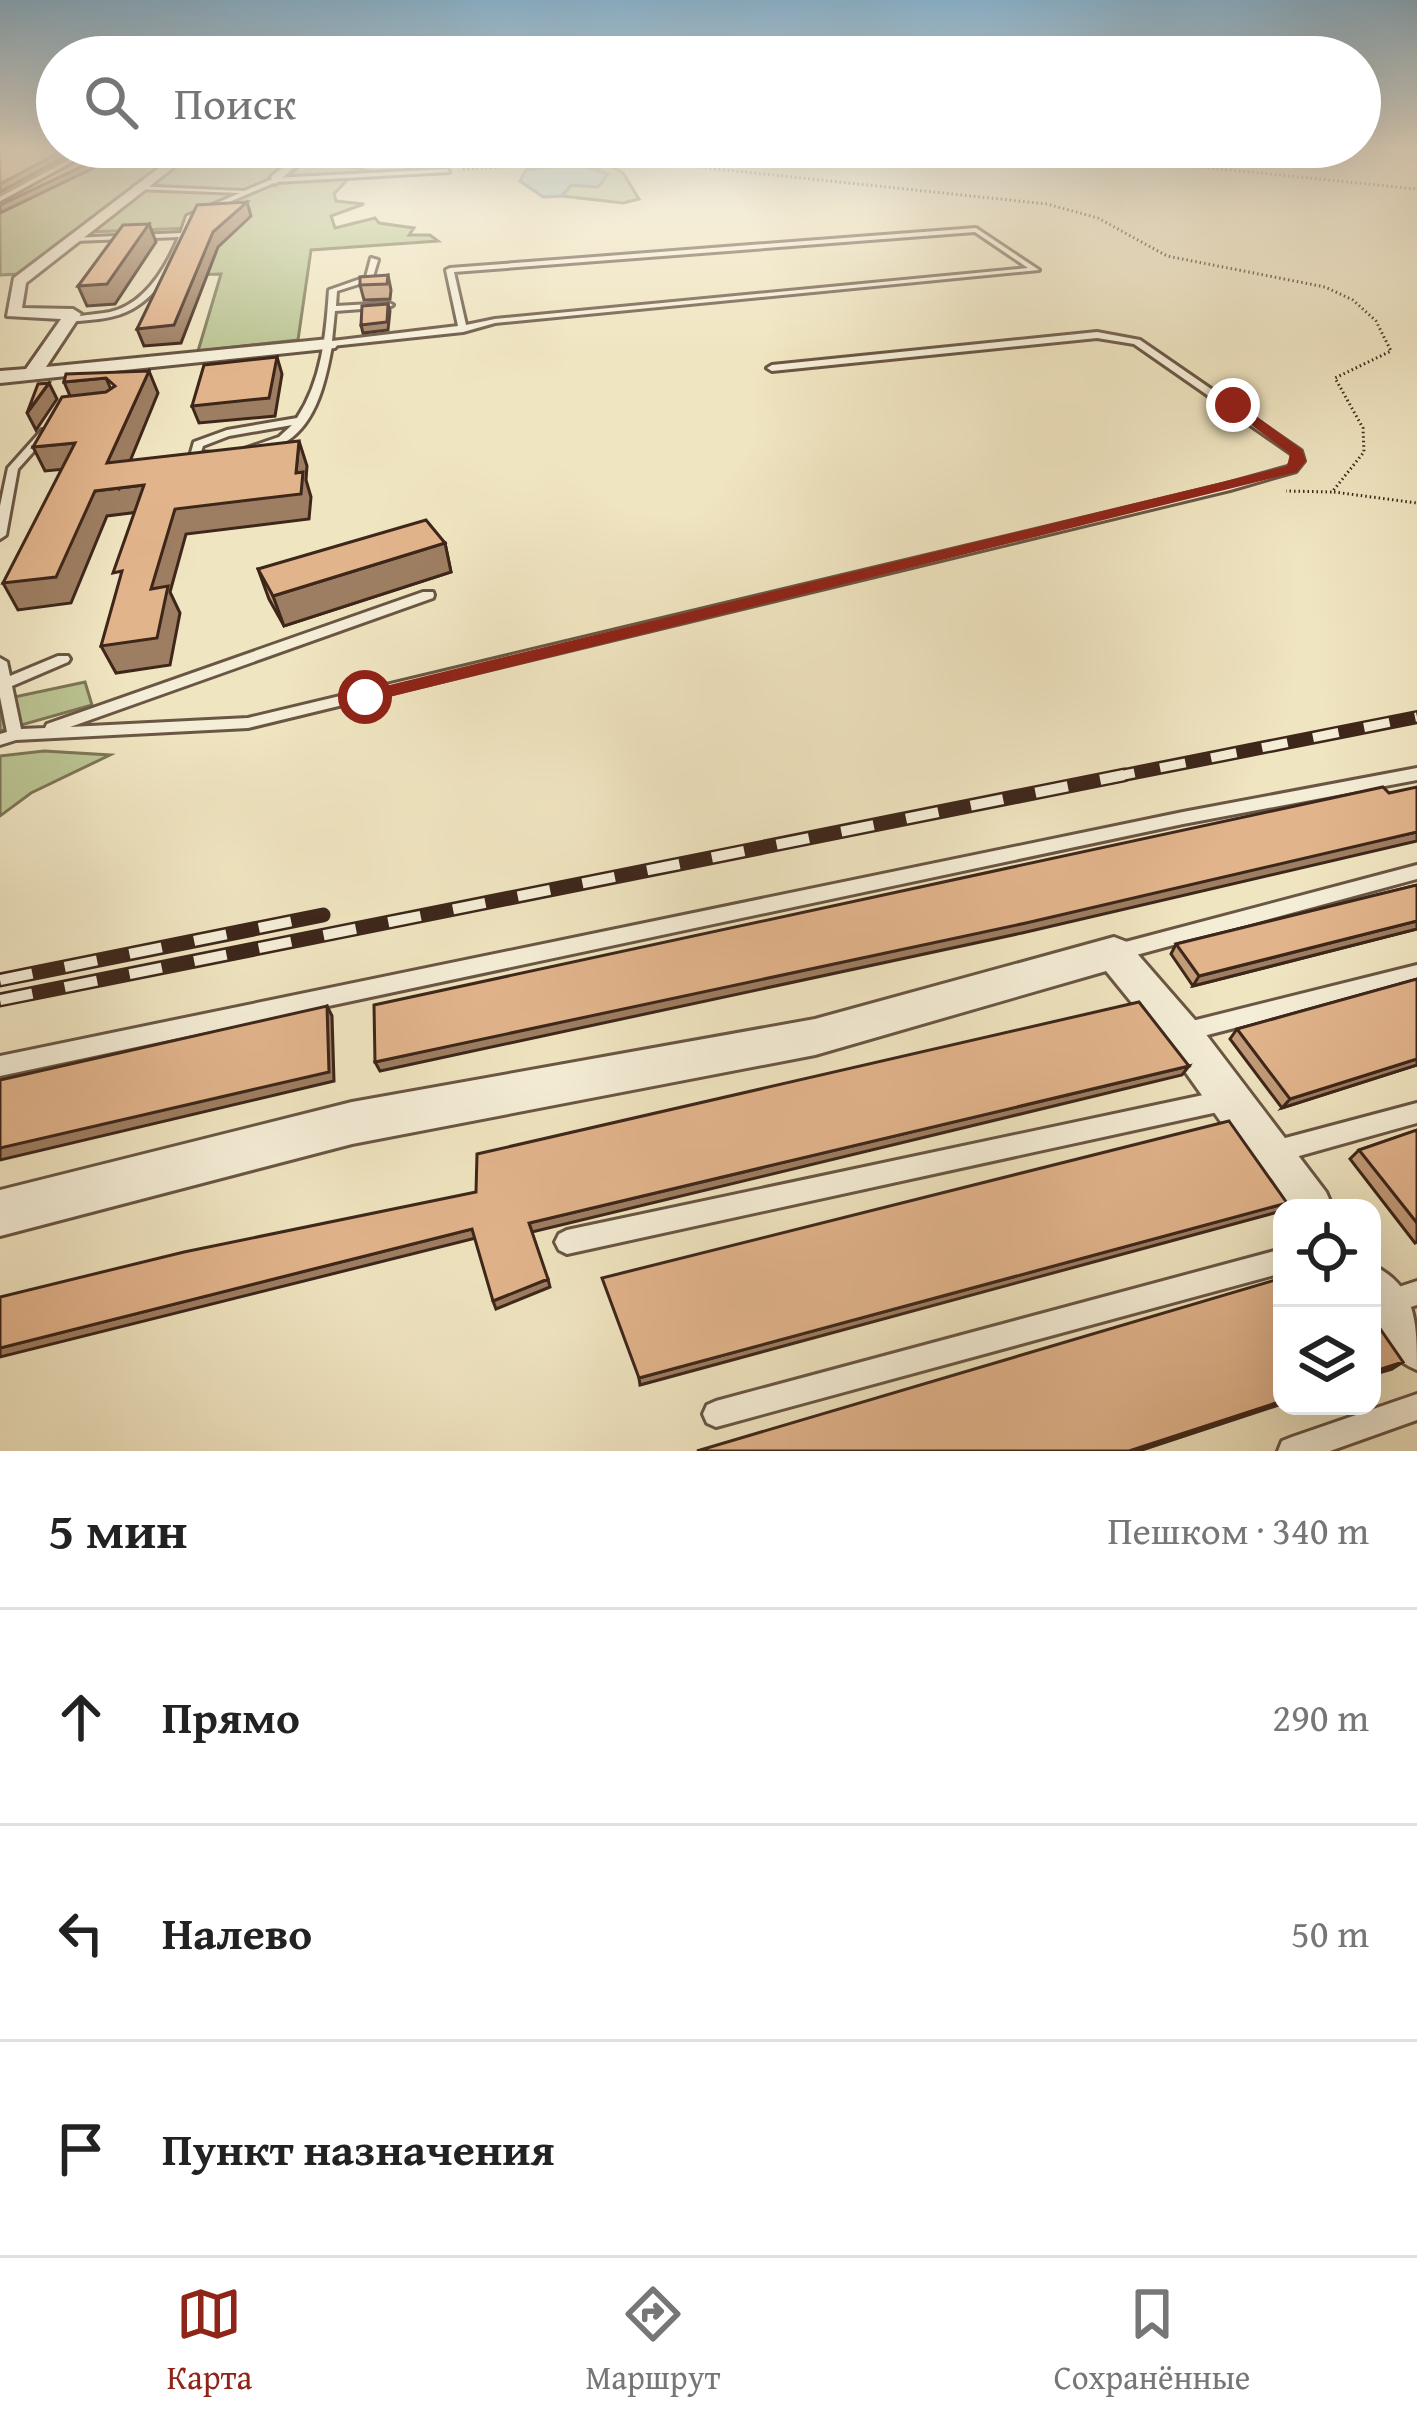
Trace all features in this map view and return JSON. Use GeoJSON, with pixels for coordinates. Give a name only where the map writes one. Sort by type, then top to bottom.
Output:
{"type":"FeatureCollection","features":[{"type":"Feature","properties":{"kind":"street"},"geometry":{"type":"LineString","coordinates":[[74,311],[32,315],[14,313],[11,305],[19,281],[101,217]]}},
{"type":"Feature","properties":{"kind":"street"},"geometry":{"type":"LineString","coordinates":[[33,372],[74,311]]}},
{"type":"Feature","properties":{"kind":"street"},"geometry":{"type":"LineString","coordinates":[[0,376],[77,375],[329,344]]}},
{"type":"Feature","properties":{"kind":"street"},"geometry":{"type":"LineString","coordinates":[[0,1213],[352,1124],[815,1036],[1114,953],[1181,1033],[1304,1199]]}},
{"type":"Feature","properties":{"kind":"street"},"geometry":{"type":"LineString","coordinates":[[1391,1295],[1417,1345]]}},
{"type":"Feature","properties":{"kind":"lane"},"geometry":{"type":"LineString","coordinates":[[74,311],[124,310],[154,287],[185,235],[190,217]]}},
{"type":"Feature","properties":{"kind":"lane"},"geometry":{"type":"LineString","coordinates":[[329,344],[463,329],[495,321],[1035,270],[976,230],[450,270],[463,329]]}},
{"type":"Feature","properties":{"kind":"lane"},"geometry":{"type":"LineString","coordinates":[[74,239],[185,235]]}},
{"type":"Feature","properties":{"kind":"lane"},"geometry":{"type":"LineString","coordinates":[[300,421],[227,433],[198,444],[195,456],[230,455],[283,440],[300,421],[329,344],[333,290],[369,278],[374,260]]}},
{"type":"Feature","properties":{"kind":"lane"},"geometry":{"type":"LineString","coordinates":[[331,309],[389,304]]}},
{"type":"Feature","properties":{"kind":"lane"},"geometry":{"type":"LineString","coordinates":[[0,662],[8,737],[248,723],[1205,494],[1292,469],[1299,461],[1297,453],[1233,405],[1137,342],[1120,338],[1097,335],[772,368]]}},
{"type":"Feature","properties":{"kind":"lane"},"geometry":{"type":"LineString","coordinates":[[0,535],[13,468],[62,414]]}},
{"type":"Feature","properties":{"kind":"lane"},"geometry":{"type":"LineString","coordinates":[[38,734],[428,595]]}},
{"type":"Feature","properties":{"kind":"lane"},"geometry":{"type":"LineString","coordinates":[[4,684],[63,659]]}},
{"type":"Feature","properties":{"kind":"lane"},"geometry":{"type":"LineString","coordinates":[[0,1066],[1183,818],[1417,774]]}},
{"type":"Feature","properties":{"kind":"lane"},"geometry":{"type":"LineString","coordinates":[[1114,953],[1417,872]]}},
{"type":"Feature","properties":{"kind":"lane"},"geometry":{"type":"LineString","coordinates":[[1181,1033],[1417,973]]}},
{"type":"Feature","properties":{"kind":"lane"},"geometry":{"type":"LineString","coordinates":[[566,1241],[1230,1100]]}},
{"type":"Feature","properties":{"kind":"lane"},"geometry":{"type":"LineString","coordinates":[[1271,1153],[1417,1113]]}},
{"type":"Feature","properties":{"kind":"lane"},"geometry":{"type":"LineString","coordinates":[[716,1414],[1273,1263]]}},
{"type":"Feature","properties":{"kind":"lane"},"geometry":{"type":"LineString","coordinates":[[1292,1451],[1417,1407]]}},
{"type":"Feature","properties":{"kind":"path"},"geometry":{"type":"LineString","coordinates":[[1332,492],[1417,503]]}},
{"type":"Feature","properties":{"kind":"green space"},"geometry":{"type":"Polygon","coordinates":[[[0,217],[331,217],[335,228],[375,218],[379,223],[414,228],[409,235],[430,235],[438,241],[311,250],[298,340],[198,351],[221,274],[190,275],[191,228],[88,232],[19,274],[0,275],[0,217]]]}},
{"type":"Feature","properties":{"kind":"green space"},"geometry":{"type":"Polygon","coordinates":[[[85,682],[92,705],[0,731],[0,700],[85,682]]]}},
{"type":"Feature","properties":{"kind":"green space"},"geometry":{"type":"Polygon","coordinates":[[[44,751],[110,755],[31,793],[0,816],[0,756],[44,751]]]}},
{"type":"Feature","properties":{"kind":"building"},"geometry":{"type":"Polygon","coordinates":[[[191,217],[230,217],[213,232],[174,325],[137,329],[191,217]]]}},
{"type":"Feature","properties":{"kind":"building"},"geometry":{"type":"Polygon","coordinates":[[[149,224],[107,284],[78,286],[123,225],[149,224]]]}},
{"type":"Feature","properties":{"kind":"building"},"geometry":{"type":"Polygon","coordinates":[[[388,275],[387,284],[360,285],[360,277],[388,275]]]}},
{"type":"Feature","properties":{"kind":"building"},"geometry":{"type":"Polygon","coordinates":[[[388,304],[387,322],[361,325],[362,306],[388,304]]]}},
{"type":"Feature","properties":{"kind":"building"},"geometry":{"type":"Polygon","coordinates":[[[277,357],[269,398],[192,406],[204,365],[277,357]]]}},
{"type":"Feature","properties":{"kind":"building"},"geometry":{"type":"Polygon","coordinates":[[[149,371],[107,463],[299,441],[296,473],[303,472],[301,494],[175,509],[151,589],[168,586],[157,638],[101,646],[122,571],[113,573],[144,485],[95,491],[56,577],[3,583],[75,443],[33,447],[62,397],[106,392],[115,386],[106,378],[64,382],[66,374],[149,371]]]}},
{"type":"Feature","properties":{"kind":"building"},"geometry":{"type":"Polygon","coordinates":[[[49,383],[27,413],[38,384],[49,383]]]}},
{"type":"Feature","properties":{"kind":"building"},"geometry":{"type":"Polygon","coordinates":[[[426,520],[445,543],[273,596],[258,569],[426,520]]]}},
{"type":"Feature","properties":{"kind":"building"},"geometry":{"type":"Polygon","coordinates":[[[1383,787],[1389,793],[1417,787],[1417,832],[1026,923],[375,1062],[374,1005],[1383,787]]]}},
{"type":"Feature","properties":{"kind":"building"},"geometry":{"type":"Polygon","coordinates":[[[1417,885],[1417,921],[1199,976],[1176,944],[1417,885]]]}},
{"type":"Feature","properties":{"kind":"building"},"geometry":{"type":"Polygon","coordinates":[[[1417,979],[1417,1059],[1290,1099],[1237,1029],[1417,979]]]}},
{"type":"Feature","properties":{"kind":"building"},"geometry":{"type":"Polygon","coordinates":[[[1139,1002],[1189,1066],[529,1223],[548,1279],[493,1301],[472,1229],[0,1348],[0,1297],[184,1252],[476,1192],[477,1154],[1139,1002]]]}},
{"type":"Feature","properties":{"kind":"building"},"geometry":{"type":"Polygon","coordinates":[[[327,1006],[329,1072],[0,1148],[0,1080],[327,1006]]]}},
{"type":"Feature","properties":{"kind":"building"},"geometry":{"type":"Polygon","coordinates":[[[1229,1121],[1284,1199],[1273,1199],[1273,1207],[639,1378],[602,1278],[1229,1121]]]}},
{"type":"Feature","properties":{"kind":"building"},"geometry":{"type":"Polygon","coordinates":[[[1417,1130],[1417,1223],[1359,1150],[1417,1130]]]}},
{"type":"Feature","properties":{"kind":"building"},"geometry":{"type":"Polygon","coordinates":[[[1273,1281],[1273,1404],[1129,1451],[697,1451],[1273,1281]]]}},
{"type":"Feature","properties":{"kind":"building"},"geometry":{"type":"Polygon","coordinates":[[[1381,1330],[1403,1362],[1381,1369],[1381,1330]]]}},
{"type":"Feature","properties":{"kind":"railway"},"geometry":{"type":"LineString","coordinates":[[1110,778],[1417,717]]}},
{"type":"Feature","properties":{"kind":"railway"},"geometry":{"type":"LineString","coordinates":[[1110,778],[1124,775]]}},
{"type":"Feature","properties":{"kind":"railway"},"geometry":{"type":"LineString","coordinates":[[0,1000],[1110,778]]}},
{"type":"Feature","properties":{"kind":"railway"},"geometry":{"type":"LineString","coordinates":[[0,980],[323,915]]}},
{"type":"Feature","properties":{"kind":"route"},"geometry":{"type":"LineString","coordinates":[[365,697],[1292,469],[1299,461],[1297,453],[1233,405]]}}]}
